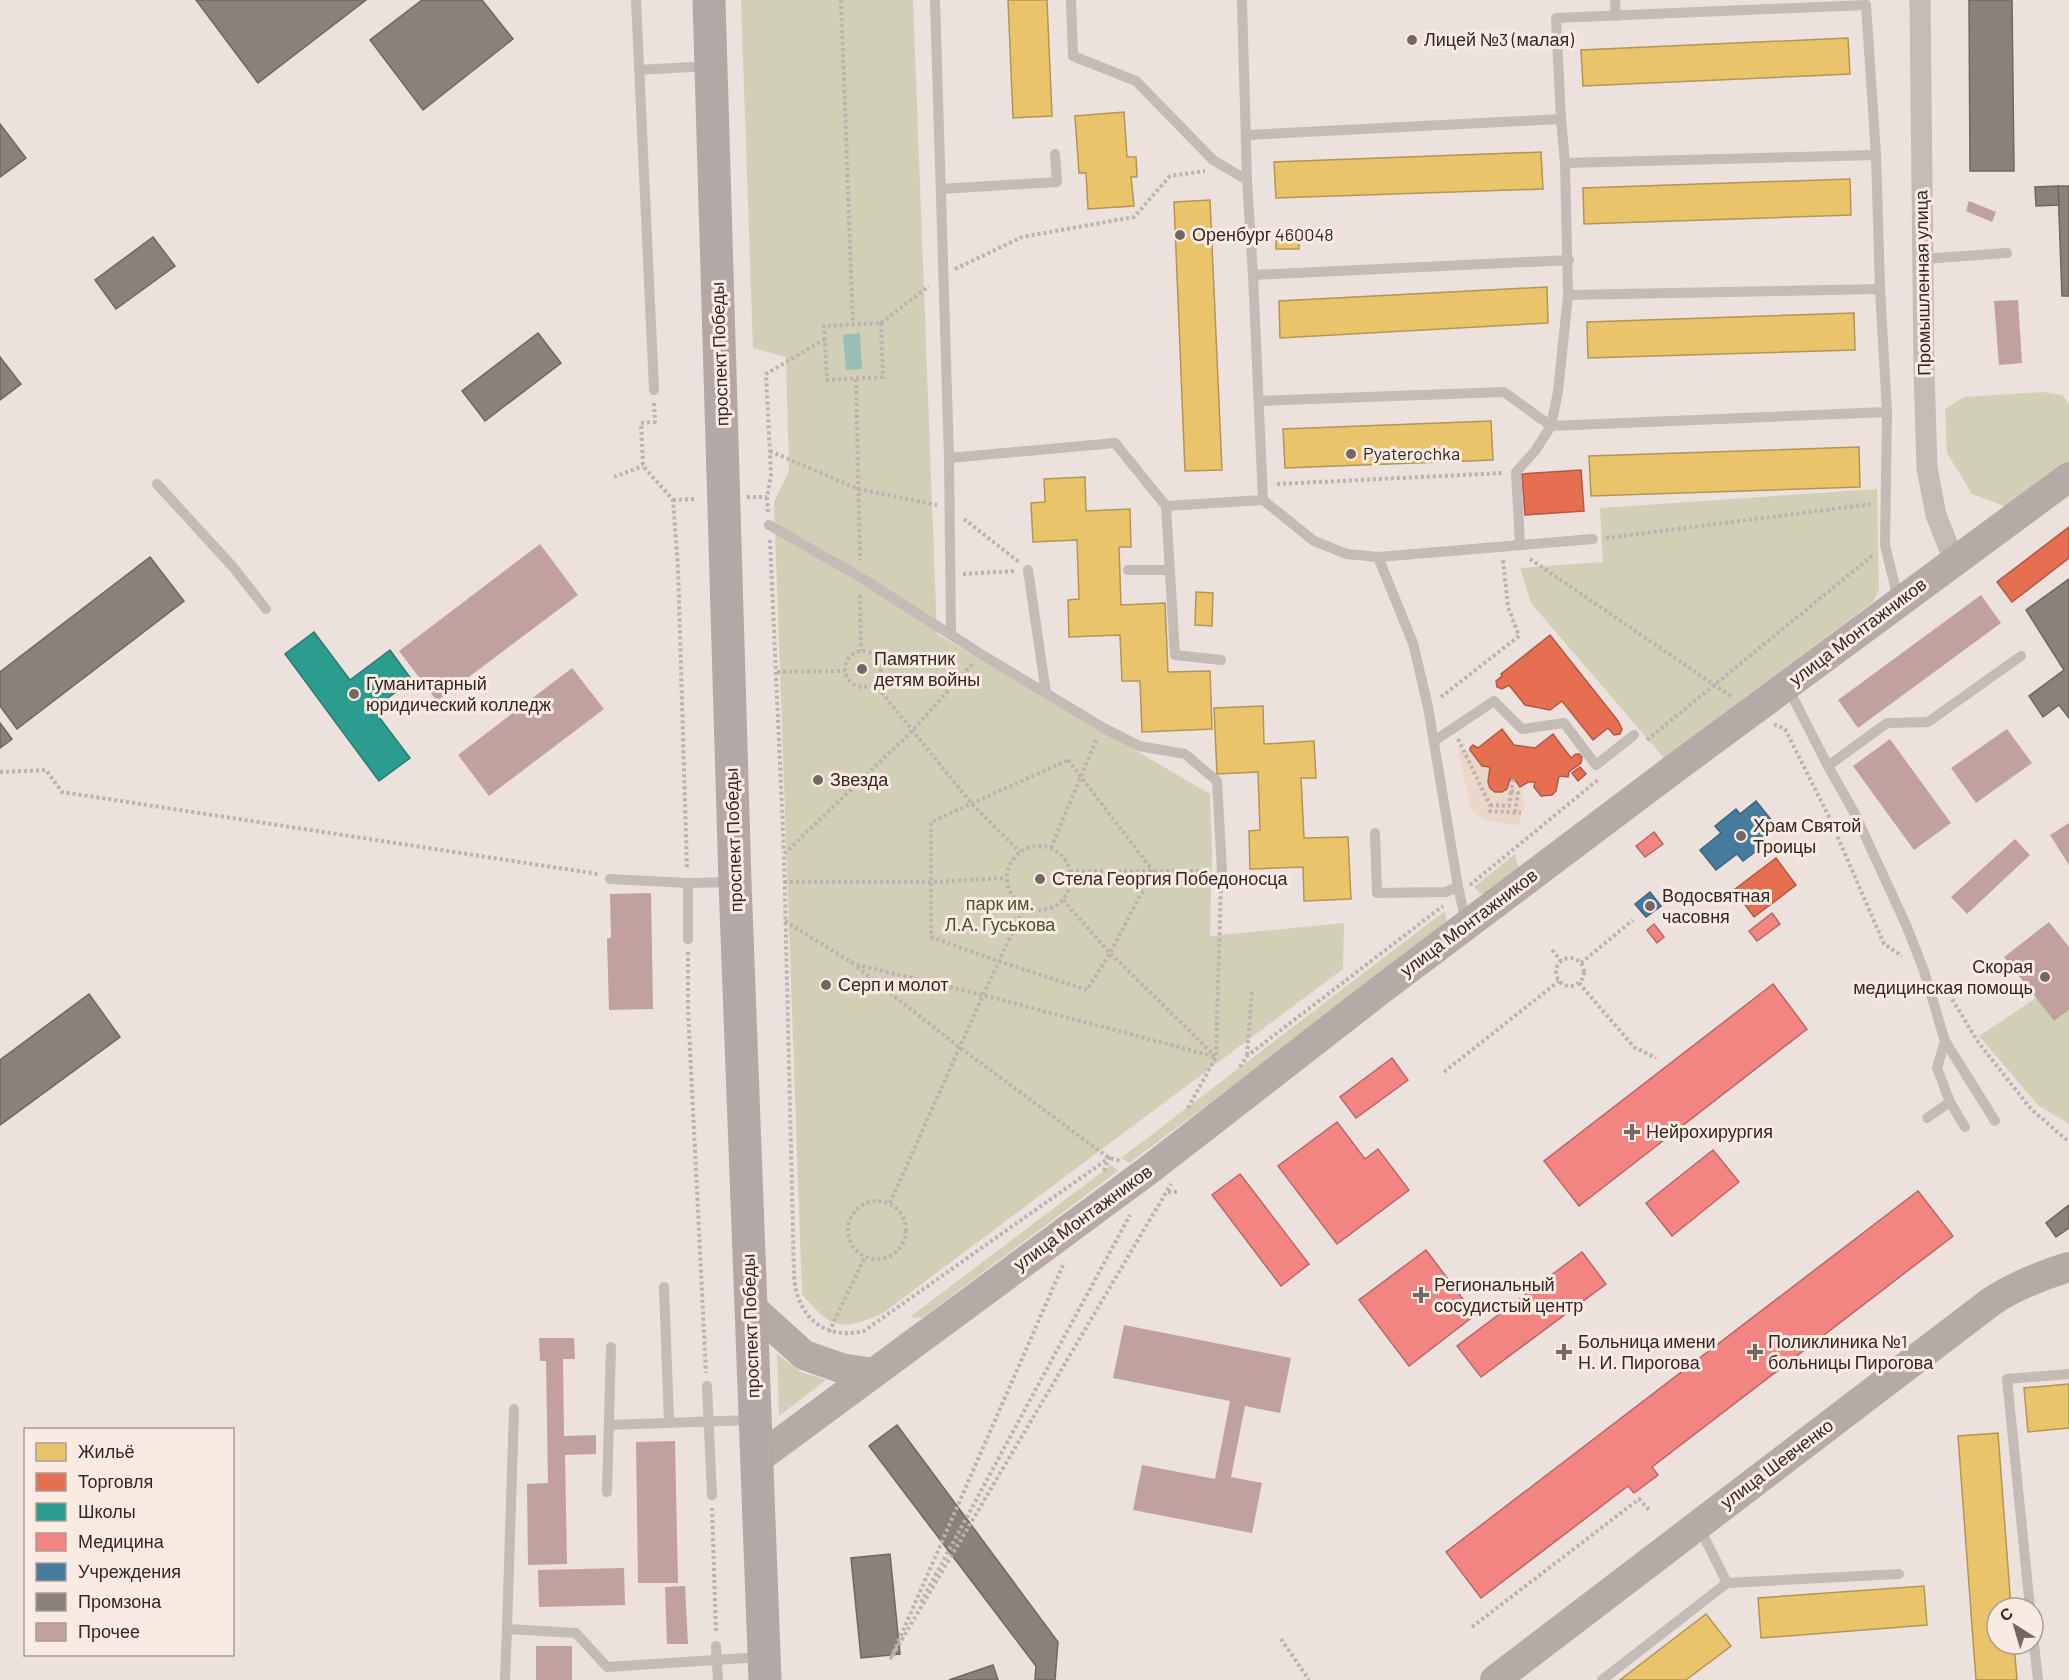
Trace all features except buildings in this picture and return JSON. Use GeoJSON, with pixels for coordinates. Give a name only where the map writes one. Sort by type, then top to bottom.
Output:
{"type":"FeatureCollection","features":[{"type":"Feature","properties":{"kind":"main road","name":"проспект Победы"},"geometry":{"type":"LineString","coordinates":[[709,0],[735,882],[765,1669]]}},
{"type":"Feature","properties":{"kind":"main road","name":"улица Монтажников"},"geometry":{"type":"LineString","coordinates":[[756,1460],[873,1373],[1162,1174],[1467,925],[2069,477]]}},
{"type":"Feature","properties":{"kind":"main road","name":"улица Шевченко"},"geometry":{"type":"LineString","coordinates":[[1495,1680],[1992,1301],[2010,1289],[2039,1276],[2069,1267]]}},
{"type":"Feature","properties":{"kind":"main road"},"geometry":{"type":"LineString","coordinates":[[750,1306],[804,1356],[841,1368],[873,1373]]}},
{"type":"Feature","properties":{"kind":"street","name":"Промышленная улица"},"geometry":{"type":"LineString","coordinates":[[1920,0],[1927,468],[1936,516],[1954,561]]}},
{"type":"Feature","properties":{"kind":"lane"},"geometry":{"type":"LineString","coordinates":[[636,0],[654,390]]}},
{"type":"Feature","properties":{"kind":"lane"},"geometry":{"type":"LineString","coordinates":[[935,0],[949,458],[951,635]]}},
{"type":"Feature","properties":{"kind":"lane"},"geometry":{"type":"LineString","coordinates":[[1071,0],[1073,56],[1136,81],[1213,159],[1247,180]]}},
{"type":"Feature","properties":{"kind":"lane"},"geometry":{"type":"LineString","coordinates":[[1242,0],[1247,180],[1254,275],[1263,500]]}},
{"type":"Feature","properties":{"kind":"lane"},"geometry":{"type":"LineString","coordinates":[[1615,0],[1616,16]]}},
{"type":"Feature","properties":{"kind":"lane"},"geometry":{"type":"LineString","coordinates":[[1520,544],[1516,472],[1535,451],[1551,426],[1558,392],[1568,295],[1565,163],[1556,18],[1866,6],[1876,155],[1887,412],[1885,545],[1899,602]]}},
{"type":"Feature","properties":{"kind":"lane"},"geometry":{"type":"LineString","coordinates":[[639,70],[711,66]]}},
{"type":"Feature","properties":{"kind":"lane"},"geometry":{"type":"LineString","coordinates":[[1247,135],[1561,119]]}},
{"type":"Feature","properties":{"kind":"lane"},"geometry":{"type":"LineString","coordinates":[[941,189],[1057,182],[1055,154]]}},
{"type":"Feature","properties":{"kind":"lane"},"geometry":{"type":"LineString","coordinates":[[1565,163],[1876,155]]}},
{"type":"Feature","properties":{"kind":"lane"},"geometry":{"type":"LineString","coordinates":[[1923,259],[2007,253]]}},
{"type":"Feature","properties":{"kind":"lane"},"geometry":{"type":"LineString","coordinates":[[1254,275],[1569,260]]}},
{"type":"Feature","properties":{"kind":"lane"},"geometry":{"type":"LineString","coordinates":[[1568,295],[1880,289]]}},
{"type":"Feature","properties":{"kind":"lane"},"geometry":{"type":"LineString","coordinates":[[1259,401],[1504,392],[1551,426],[1887,412]]}},
{"type":"Feature","properties":{"kind":"lane"},"geometry":{"type":"LineString","coordinates":[[949,458],[1115,443],[1166,506],[1175,655],[1221,660]]}},
{"type":"Feature","properties":{"kind":"lane"},"geometry":{"type":"LineString","coordinates":[[157,484],[232,567],[266,609]]}},
{"type":"Feature","properties":{"kind":"lane"},"geometry":{"type":"LineString","coordinates":[[1166,506],[1263,500],[1314,541],[1347,554],[1378,556],[1593,539]]}},
{"type":"Feature","properties":{"kind":"lane"},"geometry":{"type":"LineString","coordinates":[[769,525],[860,577],[1102,727],[1139,746],[1185,754],[1217,781],[1222,871]]}},
{"type":"Feature","properties":{"kind":"lane"},"geometry":{"type":"LineString","coordinates":[[1378,556],[1413,643],[1428,707],[1467,925]]}},
{"type":"Feature","properties":{"kind":"lane"},"geometry":{"type":"LineString","coordinates":[[1028,570],[1046,693]]}},
{"type":"Feature","properties":{"kind":"lane"},"geometry":{"type":"LineString","coordinates":[[1128,570],[1170,570]]}},
{"type":"Feature","properties":{"kind":"lane"},"geometry":{"type":"LineString","coordinates":[[1828,766],[1887,723],[1928,722],[2021,656]]}},
{"type":"Feature","properties":{"kind":"lane"},"geometry":{"type":"LineString","coordinates":[[1787,685],[1855,814],[1907,927],[1924,971],[1945,1041],[1995,1121]]}},
{"type":"Feature","properties":{"kind":"lane"},"geometry":{"type":"LineString","coordinates":[[1434,741],[1494,701],[1522,729],[1564,723],[1596,765],[1634,735]]}},
{"type":"Feature","properties":{"kind":"lane"},"geometry":{"type":"LineString","coordinates":[[1375,833],[1377,893],[1459,890]]}},
{"type":"Feature","properties":{"kind":"lane"},"geometry":{"type":"LineString","coordinates":[[610,879],[688,883],[735,882]]}},
{"type":"Feature","properties":{"kind":"lane"},"geometry":{"type":"LineString","coordinates":[[687,939],[688,883]]}},
{"type":"Feature","properties":{"kind":"lane"},"geometry":{"type":"LineString","coordinates":[[1945,1041],[1937,1068],[1950,1101],[1965,1127]]}},
{"type":"Feature","properties":{"kind":"lane"},"geometry":{"type":"LineString","coordinates":[[1927,1118],[1950,1101]]}},
{"type":"Feature","properties":{"kind":"lane"},"geometry":{"type":"LineString","coordinates":[[664,1287],[669,1422]]}},
{"type":"Feature","properties":{"kind":"lane"},"geometry":{"type":"LineString","coordinates":[[607,1492],[611,1347]]}},
{"type":"Feature","properties":{"kind":"lane"},"geometry":{"type":"LineString","coordinates":[[2029,1596],[2007,1379],[2069,1374]]}},
{"type":"Feature","properties":{"kind":"lane"},"geometry":{"type":"LineString","coordinates":[[707,1386],[712,1495]]}},
{"type":"Feature","properties":{"kind":"lane"},"geometry":{"type":"LineString","coordinates":[[505,1680],[514,1409]]}},
{"type":"Feature","properties":{"kind":"lane"},"geometry":{"type":"LineString","coordinates":[[609,1425],[755,1420]]}},
{"type":"Feature","properties":{"kind":"lane"},"geometry":{"type":"LineString","coordinates":[[1698,1525],[1726,1583]]}},
{"type":"Feature","properties":{"kind":"lane"},"geometry":{"type":"LineString","coordinates":[[1602,1680],[1726,1583],[1899,1574]]}},
{"type":"Feature","properties":{"kind":"lane"},"geometry":{"type":"LineString","coordinates":[[507,1629],[576,1632],[607,1667],[607,1680]]}},
{"type":"Feature","properties":{"kind":"lane"},"geometry":{"type":"LineString","coordinates":[[716,1646],[718,1680]]}},
{"type":"Feature","properties":{"kind":"lane"},"geometry":{"type":"LineString","coordinates":[[2035,1656],[2038,1680]]}},
{"type":"Feature","properties":{"kind":"lane"},"geometry":{"type":"LineString","coordinates":[[607,1667],[717,1660],[765,1669]]}},
{"type":"Feature","properties":{"kind":"path"},"geometry":{"type":"LineString","coordinates":[[841,0],[853,325]]}},
{"type":"Feature","properties":{"kind":"path"},"geometry":{"type":"LineString","coordinates":[[880,323],[883,377],[827,380],[824,326],[880,323],[944,275],[1022,237],[1134,217],[1170,176],[1209,170]]}},
{"type":"Feature","properties":{"kind":"path"},"geometry":{"type":"LineString","coordinates":[[825,339],[766,374],[771,475],[767,497],[784,854],[795,1291],[800,1304],[812,1319],[829,1332],[848,1335],[864,1331],[1109,1158]]}},
{"type":"Feature","properties":{"kind":"path"},"geometry":{"type":"LineString","coordinates":[[856,379],[861,651]]}},
{"type":"Feature","properties":{"kind":"path"},"geometry":{"type":"LineString","coordinates":[[655,422],[641,423],[643,466],[673,500],[678,568],[688,883]]}},
{"type":"Feature","properties":{"kind":"path"},"geometry":{"type":"LineString","coordinates":[[770,451],[858,489],[950,507],[1028,570]]}},
{"type":"Feature","properties":{"kind":"path"},"geometry":{"type":"LineString","coordinates":[[614,477],[643,466]]}},
{"type":"Feature","properties":{"kind":"path"},"geometry":{"type":"LineString","coordinates":[[1262,485],[1516,472]]}},
{"type":"Feature","properties":{"kind":"path"},"geometry":{"type":"LineString","coordinates":[[742,498],[767,497]]}},
{"type":"Feature","properties":{"kind":"path"},"geometry":{"type":"LineString","coordinates":[[673,500],[696,499]]}},
{"type":"Feature","properties":{"kind":"path"},"geometry":{"type":"LineString","coordinates":[[1593,539],[1886,502]]}},
{"type":"Feature","properties":{"kind":"path"},"geometry":{"type":"LineString","coordinates":[[1520,544],[1530,560],[1742,703],[1763,730],[1776,725],[1785,729],[1829,817],[1884,944],[1946,988],[1978,1042],[2031,1109],[2069,1142]]}},
{"type":"Feature","properties":{"kind":"path"},"geometry":{"type":"LineString","coordinates":[[1644,742],[1885,545]]}},
{"type":"Feature","properties":{"kind":"path"},"geometry":{"type":"LineString","coordinates":[[1428,707],[1519,636],[1508,607],[1501,546]]}},
{"type":"Feature","properties":{"kind":"path"},"geometry":{"type":"LineString","coordinates":[[951,574],[1028,570]]}},
{"type":"Feature","properties":{"kind":"path"},"geometry":{"type":"LineString","coordinates":[[861,651],[872,654],[879,663],[880,674],[869,686],[858,686],[849,680],[845,671],[849,657],[861,651]]}},
{"type":"Feature","properties":{"kind":"path"},"geometry":{"type":"LineString","coordinates":[[784,854],[912,731],[981,654]]}},
{"type":"Feature","properties":{"kind":"path"},"geometry":{"type":"LineString","coordinates":[[777,672],[845,671]]}},
{"type":"Feature","properties":{"kind":"path"},"geometry":{"type":"LineString","coordinates":[[873,683],[972,804],[1020,852]]}},
{"type":"Feature","properties":{"kind":"path"},"geometry":{"type":"LineString","coordinates":[[1051,848],[1102,727]]}},
{"type":"Feature","properties":{"kind":"path"},"geometry":{"type":"LineString","coordinates":[[1453,728],[1490,805],[1490,811],[1518,813],[1518,794],[1511,791]]}},
{"type":"Feature","properties":{"kind":"path"},"geometry":{"type":"LineString","coordinates":[[1068,760],[1153,871],[1110,953],[1087,990],[931,937],[931,822],[1068,760]]}},
{"type":"Feature","properties":{"kind":"path"},"geometry":{"type":"LineString","coordinates":[[0,772],[46,771],[62,792],[599,874],[610,879]]}},
{"type":"Feature","properties":{"kind":"path"},"geometry":{"type":"LineString","coordinates":[[1235,1076],[1247,1056],[1605,775]]}},
{"type":"Feature","properties":{"kind":"path"},"geometry":{"type":"LineString","coordinates":[[1490,805],[1509,806],[1513,779]]}},
{"type":"Feature","properties":{"kind":"path"},"geometry":{"type":"LineString","coordinates":[[1035,846],[1051,848],[1063,857],[1070,871],[1070,886],[1063,900],[1049,909],[1041,911],[1024,908],[1011,895],[1006,878],[1010,863],[1020,852],[1035,846]]}},
{"type":"Feature","properties":{"kind":"path"},"geometry":{"type":"LineString","coordinates":[[1070,871],[1222,871],[1216,1057],[1187,1110]]}},
{"type":"Feature","properties":{"kind":"path"},"geometry":{"type":"LineString","coordinates":[[784,882],[932,882],[1006,878]]}},
{"type":"Feature","properties":{"kind":"path"},"geometry":{"type":"LineString","coordinates":[[1063,900],[1110,953],[1216,1057]]}},
{"type":"Feature","properties":{"kind":"path"},"geometry":{"type":"LineString","coordinates":[[890,1203],[982,996],[1024,908]]}},
{"type":"Feature","properties":{"kind":"path"},"geometry":{"type":"LineString","coordinates":[[1581,963],[1633,920]]}},
{"type":"Feature","properties":{"kind":"path"},"geometry":{"type":"LineString","coordinates":[[785,921],[854,964],[959,1047],[1109,1158],[1162,1174]]}},
{"type":"Feature","properties":{"kind":"path"},"geometry":{"type":"LineString","coordinates":[[687,939],[688,1009],[707,1386]]}},
{"type":"Feature","properties":{"kind":"path"},"geometry":{"type":"LineString","coordinates":[[1552,950],[1561,961]]}},
{"type":"Feature","properties":{"kind":"path"},"geometry":{"type":"LineString","coordinates":[[1571,958],[1581,963],[1584,969],[1579,983],[1565,986],[1559,981],[1556,971],[1561,961],[1571,958]]}},
{"type":"Feature","properties":{"kind":"path"},"geometry":{"type":"LineString","coordinates":[[854,964],[1216,1057]]}},
{"type":"Feature","properties":{"kind":"path"},"geometry":{"type":"LineString","coordinates":[[1444,1072],[1559,981]]}},
{"type":"Feature","properties":{"kind":"path"},"geometry":{"type":"LineString","coordinates":[[1579,983],[1634,1047],[1656,1058]]}},
{"type":"Feature","properties":{"kind":"path"},"geometry":{"type":"LineString","coordinates":[[1247,1056],[1252,990]]}},
{"type":"Feature","properties":{"kind":"path"},"geometry":{"type":"LineString","coordinates":[[1100,1180],[1109,1158]]}},
{"type":"Feature","properties":{"kind":"path"},"geometry":{"type":"LineString","coordinates":[[1162,1174],[1168,1192],[1180,1192]]}},
{"type":"Feature","properties":{"kind":"path"},"geometry":{"type":"LineString","coordinates":[[891,1658],[1162,1174]]}},
{"type":"Feature","properties":{"kind":"path"},"geometry":{"type":"LineString","coordinates":[[871,1200],[890,1203],[904,1217],[905,1237],[901,1246],[894,1254],[885,1258],[865,1257],[851,1245],[847,1226],[850,1217],[855,1209],[871,1200]]}},
{"type":"Feature","properties":{"kind":"path"},"geometry":{"type":"LineString","coordinates":[[891,1658],[1130,1215]]}},
{"type":"Feature","properties":{"kind":"path"},"geometry":{"type":"LineString","coordinates":[[891,1658],[1067,1256]]}},
{"type":"Feature","properties":{"kind":"path"},"geometry":{"type":"LineString","coordinates":[[829,1332],[865,1257]]}},
{"type":"Feature","properties":{"kind":"path"},"geometry":{"type":"LineString","coordinates":[[712,1495],[716,1646]]}},
{"type":"Feature","properties":{"kind":"path"},"geometry":{"type":"LineString","coordinates":[[1472,1627],[1639,1499],[1650,1512]]}},
{"type":"Feature","properties":{"kind":"path"},"geometry":{"type":"LineString","coordinates":[[1281,1639],[1309,1680]]}},
{"type":"Feature","properties":{"kind":"green space","name":"парк им. Л.А. Гуськова"},"geometry":{"type":"Polygon","coordinates":[[[741,0],[913,0],[937,634],[1210,794],[1212,854],[1210,936],[1344,923],[1343,969],[883,1313],[847,1325],[829,1320],[802,1294],[774,502],[789,471],[786,357],[753,348],[741,0]]]}},
{"type":"Feature","properties":{"kind":"green space"},"geometry":{"type":"Polygon","coordinates":[[[2042,392],[2062,395],[2069,404],[2069,462],[2048,481],[2007,507],[1972,494],[1947,453],[1945,409],[1964,397],[2042,392]]]}},
{"type":"Feature","properties":{"kind":"green space"},"geometry":{"type":"Polygon","coordinates":[[[1877,489],[1879,590],[1873,602],[1664,758],[1531,603],[1520,568],[1603,562],[1600,508],[1877,489]]]}},
{"type":"Feature","properties":{"kind":"green space"},"geometry":{"type":"Polygon","coordinates":[[[1515,854],[1519,869],[1488,895],[1480,893],[1474,887],[1515,854]]]}},
{"type":"Feature","properties":{"kind":"green space"},"geometry":{"type":"Polygon","coordinates":[[[1445,911],[1446,928],[1129,1163],[1121,1158],[1445,911]]]}},
{"type":"Feature","properties":{"kind":"green space"},"geometry":{"type":"Polygon","coordinates":[[[2036,998],[2054,1021],[2069,1010],[2069,1124],[2038,1105],[1979,1036],[2036,998]]]}},
{"type":"Feature","properties":{"kind":"green space"},"geometry":{"type":"Polygon","coordinates":[[[1111,1165],[1118,1171],[922,1318],[910,1317],[1111,1165]]]}},
{"type":"Feature","properties":{"kind":"green space"},"geometry":{"type":"Polygon","coordinates":[[[777,1354],[801,1372],[826,1380],[779,1416],[777,1354]]]}},
{"type":"Feature","properties":{"kind":"shaded area"},"geometry":{"type":"Polygon","coordinates":[[[1470,750],[1482,766],[1490,767],[1488,782],[1490,788],[1495,792],[1507,789],[1510,779],[1515,780],[1520,787],[1525,808],[1519,821],[1525,826],[1483,820],[1471,809],[1458,751],[1470,750]]]}},
{"type":"Feature","properties":{"kind":"water"},"geometry":{"type":"Polygon","coordinates":[[[860,333],[862,369],[846,370],[843,335],[860,333]]]}},
{"type":"Feature","properties":{"kind":"place","name":"Лицей №3 (малая)"},"geometry":{"type":"Point","coordinates":[1412,40]}},
{"type":"Feature","properties":{"kind":"place","name":"Оренбург 460048"},"geometry":{"type":"Point","coordinates":[1180,235]}},
{"type":"Feature","properties":{"kind":"place","name":"Pyaterochka"},"geometry":{"type":"Point","coordinates":[1351,454]}},
{"type":"Feature","properties":{"kind":"place","name":"Памятник детям войны"},"geometry":{"type":"Point","coordinates":[862,669]}},
{"type":"Feature","properties":{"kind":"place","name":"Гуманитарный юридический колледж"},"geometry":{"type":"Point","coordinates":[354,694]}},
{"type":"Feature","properties":{"kind":"place","name":"Звезда"},"geometry":{"type":"Point","coordinates":[818,780]}},
{"type":"Feature","properties":{"kind":"place","name":"Храм Святой Троицы"},"geometry":{"type":"Point","coordinates":[1741,836]}},
{"type":"Feature","properties":{"kind":"place","name":"Стела Георгия Победоносца"},"geometry":{"type":"Point","coordinates":[1040,879]}},
{"type":"Feature","properties":{"kind":"place","name":"Водосвятная часовня"},"geometry":{"type":"Point","coordinates":[1650,906]}},
{"type":"Feature","properties":{"kind":"place","name":"Скорая медицинская помощь"},"geometry":{"type":"Point","coordinates":[2045,977]}},
{"type":"Feature","properties":{"kind":"place","name":"Серп и молот"},"geometry":{"type":"Point","coordinates":[826,985]}},
{"type":"Feature","properties":{"kind":"place","name":"Нейрохирургия"},"geometry":{"type":"Point","coordinates":[1632,1132]}},
{"type":"Feature","properties":{"kind":"place","name":"Региональный сосудистый центр"},"geometry":{"type":"Point","coordinates":[1421,1295]}},
{"type":"Feature","properties":{"kind":"place","name":"Больница имени Н. И. Пирогова"},"geometry":{"type":"Point","coordinates":[1564,1352]}},
{"type":"Feature","properties":{"kind":"place","name":"Поликлиника №1 больницы Пирогова"},"geometry":{"type":"Point","coordinates":[1755,1352]}}]}
